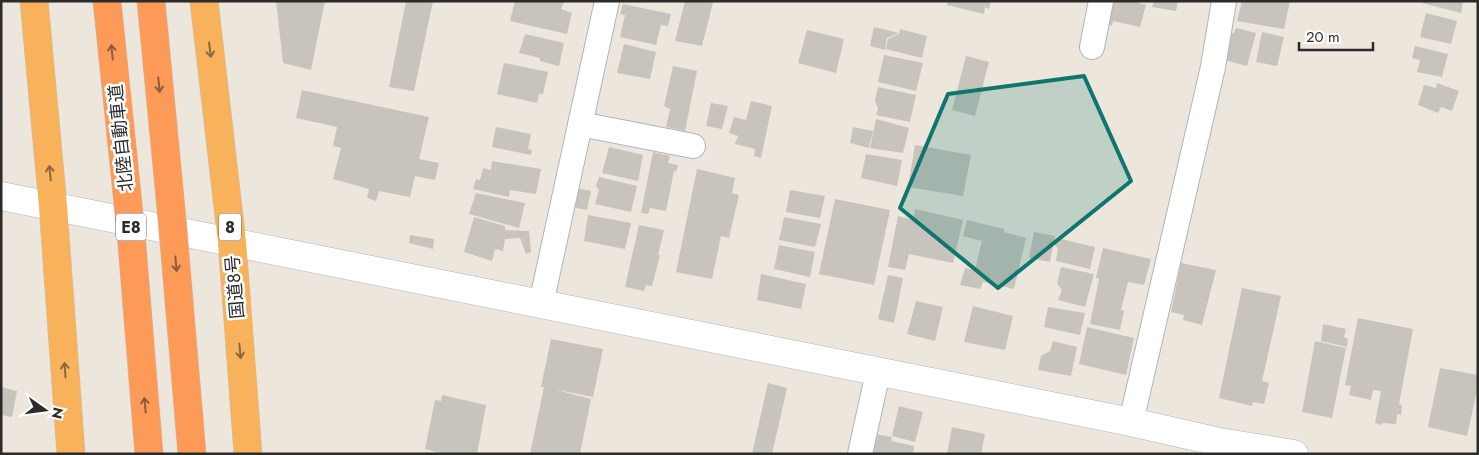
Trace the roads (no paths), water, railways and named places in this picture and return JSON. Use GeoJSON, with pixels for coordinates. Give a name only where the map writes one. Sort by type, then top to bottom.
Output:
{"type":"FeatureCollection","features":[{"type":"Feature","properties":{"kind":"highway"},"geometry":{"type":"LineString","coordinates":[[34,1],[53,206],[71,454]]}},
{"type":"Feature","properties":{"kind":"highway","name":"北陸自動車道"},"geometry":{"type":"LineString","coordinates":[[106,1],[131,233],[149,454]]}},
{"type":"Feature","properties":{"kind":"highway","name":"E8"},"geometry":{"type":"LineString","coordinates":[[151,1],[192,454]]}},
{"type":"Feature","properties":{"kind":"highway","name":"国道8号"},"geometry":{"type":"LineString","coordinates":[[204,1],[232,242],[248,454]]}},
{"type":"Feature","properties":{"kind":"street"},"geometry":{"type":"LineString","coordinates":[[541,304],[607,1]]}},
{"type":"Feature","properties":{"kind":"street"},"geometry":{"type":"LineString","coordinates":[[1092,47],[1102,1]]}},
{"type":"Feature","properties":{"kind":"street"},"geometry":{"type":"LineString","coordinates":[[1131,422],[1213,67],[1224,1]]}},
{"type":"Feature","properties":{"kind":"street"},"geometry":{"type":"LineString","coordinates":[[580,124],[693,146]]}},
{"type":"Feature","properties":{"kind":"street"},"geometry":{"type":"LineString","coordinates":[[1,196],[1131,422],[1219,442],[1294,454]]}},
{"type":"Feature","properties":{"kind":"street"},"geometry":{"type":"LineString","coordinates":[[860,454],[878,372]]}}]}
